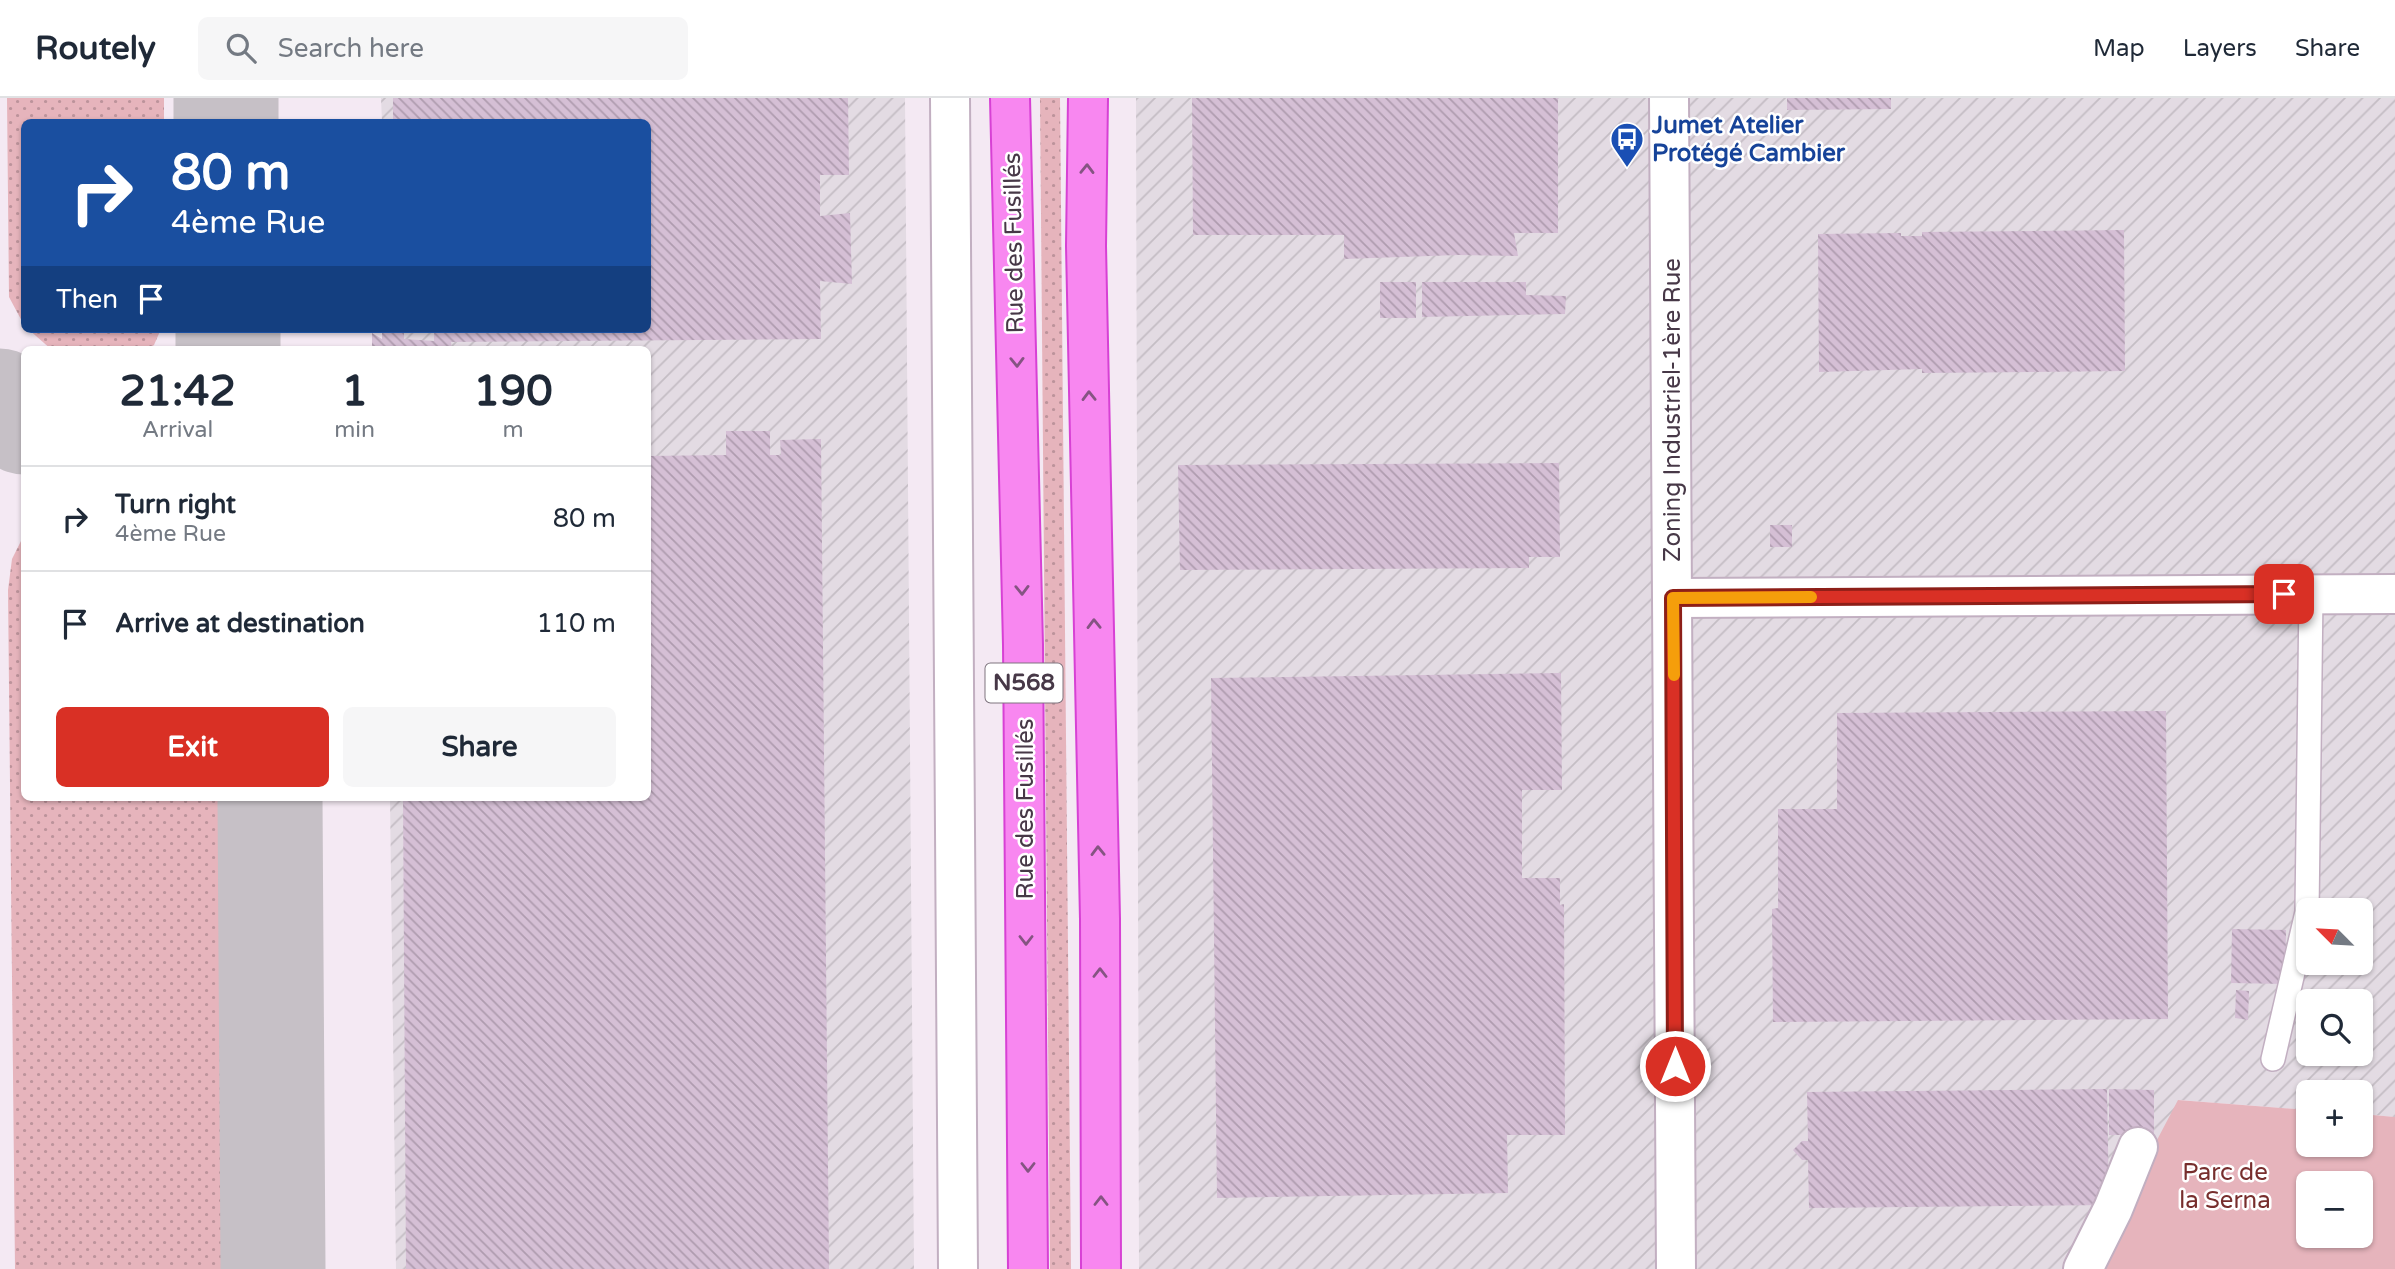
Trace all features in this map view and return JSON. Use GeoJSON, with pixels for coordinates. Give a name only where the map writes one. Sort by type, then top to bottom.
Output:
{"type":"FeatureCollection","features":[{"type":"Feature","properties":{"kind":"highway","name":"Rue des Fusillés"},"geometry":{"type":"LineString","coordinates":[[1010,98],[1024,645],[1028,1269]]}},
{"type":"Feature","properties":{"kind":"highway","name":"N568"},"geometry":{"type":"LineString","coordinates":[[1088,98],[1086,246],[1100,919],[1101,1269]]}},
{"type":"Feature","properties":{"kind":"street"},"geometry":{"type":"LineString","coordinates":[[950,98],[958,1269]]}},
{"type":"Feature","properties":{"kind":"street","name":"Zoning Industriel-1ère Rue"},"geometry":{"type":"LineString","coordinates":[[1669,98],[1676,1269]]}},
{"type":"Feature","properties":{"kind":"street"},"geometry":{"type":"LineString","coordinates":[[1673,598],[2395,594]]}},
{"type":"Feature","properties":{"kind":"street"},"geometry":{"type":"LineString","coordinates":[[2083,1269],[2113,1209],[2138,1147]]}},
{"type":"Feature","properties":{"kind":"lane"},"geometry":{"type":"LineString","coordinates":[[2273,1059],[2307,912],[2311,594]]}},
{"type":"Feature","properties":{"kind":"shaded area"},"geometry":{"type":"Polygon","coordinates":[[[381,98],[905,98],[914,1269],[396,1269],[390,801],[651,801],[651,346],[385,346],[384,333],[651,333],[651,119],[382,119],[381,98]]]}},
{"type":"Feature","properties":{"kind":"shaded area"},"geometry":{"type":"Polygon","coordinates":[[[1136,98],[2395,98],[2395,1117],[2373,1115],[2373,1080],[2296,1080],[2296,1109],[2179,1100],[2113,1269],[1139,1269],[1136,98]]]}},
{"type":"Feature","properties":{"kind":"green space"},"geometry":{"type":"Polygon","coordinates":[[[7,98],[164,98],[164,119],[21,119],[21,319],[9,297],[7,98]]]}},
{"type":"Feature","properties":{"kind":"green space"},"geometry":{"type":"Polygon","coordinates":[[[1040,98],[1060,98],[1071,1269],[1050,1269],[1040,98]]]}},
{"type":"Feature","properties":{"kind":"green space"},"geometry":{"type":"Polygon","coordinates":[[[33,333],[159,333],[153,346],[47,346],[33,333]]]}},
{"type":"Feature","properties":{"kind":"green space"},"geometry":{"type":"Polygon","coordinates":[[[21,541],[21,801],[225,801],[229,1269],[15,1269],[8,590],[12,559],[21,541]]]}},
{"type":"Feature","properties":{"kind":"green space","name":"Parc de la Serna"},"geometry":{"type":"Polygon","coordinates":[[[2178,1100],[2296,1109],[2296,1157],[2373,1157],[2373,1115],[2395,1117],[2395,1269],[2083,1269],[2138,1147],[2157,1140],[2178,1100]]]}},
{"type":"Feature","properties":{"kind":"building"},"geometry":{"type":"Polygon","coordinates":[[[393,98],[848,98],[849,175],[820,175],[820,216],[850,213],[852,284],[820,281],[821,339],[451,342],[452,346],[372,346],[372,333],[382,339],[382,333],[404,333],[404,339],[434,341],[434,333],[651,333],[651,119],[393,119],[393,98]]]}},
{"type":"Feature","properties":{"kind":"building"},"geometry":{"type":"Polygon","coordinates":[[[1192,98],[1558,98],[1558,233],[1514,233],[1518,256],[1344,259],[1344,235],[1193,235],[1192,98]]]}},
{"type":"Feature","properties":{"kind":"building"},"geometry":{"type":"Polygon","coordinates":[[[1787,98],[1891,98],[1891,109],[1787,110],[1787,98]]]}},
{"type":"Feature","properties":{"kind":"building"},"geometry":{"type":"Polygon","coordinates":[[[2124,230],[2125,371],[1922,373],[1922,369],[1819,372],[1818,234],[1901,233],[1901,236],[1922,236],[1922,232],[2124,230]]]}},
{"type":"Feature","properties":{"kind":"building"},"geometry":{"type":"Polygon","coordinates":[[[1380,282],[1416,282],[1416,318],[1380,318],[1380,282]]]}},
{"type":"Feature","properties":{"kind":"building"},"geometry":{"type":"Polygon","coordinates":[[[1422,282],[1526,282],[1526,295],[1566,296],[1565,314],[1422,317],[1422,282]]]}},
{"type":"Feature","properties":{"kind":"building"},"geometry":{"type":"Polygon","coordinates":[[[726,431],[770,431],[770,455],[781,455],[780,440],[821,439],[829,1269],[406,1269],[403,801],[651,801],[651,456],[726,455],[726,431]]]}},
{"type":"Feature","properties":{"kind":"building"},"geometry":{"type":"Polygon","coordinates":[[[1559,463],[1560,557],[1529,557],[1529,568],[1180,570],[1178,465],[1559,463]]]}},
{"type":"Feature","properties":{"kind":"building"},"geometry":{"type":"Polygon","coordinates":[[[1770,525],[1792,525],[1792,547],[1770,547],[1770,525]]]}},
{"type":"Feature","properties":{"kind":"building"},"geometry":{"type":"Polygon","coordinates":[[[1561,673],[1562,790],[1522,790],[1522,878],[1560,878],[1560,905],[1564,904],[1565,1135],[1507,1135],[1508,1193],[1217,1198],[1211,678],[1561,673]]]}},
{"type":"Feature","properties":{"kind":"building"},"geometry":{"type":"Polygon","coordinates":[[[2166,711],[2168,1019],[1773,1022],[1772,909],[1778,908],[1778,809],[1837,809],[1837,713],[2166,711]]]}},
{"type":"Feature","properties":{"kind":"building"},"geometry":{"type":"Polygon","coordinates":[[[2232,929],[2286,930],[2285,984],[2231,983],[2232,929]]]}},
{"type":"Feature","properties":{"kind":"building"},"geometry":{"type":"Polygon","coordinates":[[[2236,990],[2249,991],[2248,1020],[2235,1018],[2236,990]]]}},
{"type":"Feature","properties":{"kind":"building"},"geometry":{"type":"Polygon","coordinates":[[[2107,1089],[2109,1205],[1809,1208],[1808,1160],[1802,1160],[1793,1150],[1802,1141],[1808,1141],[1807,1092],[2107,1089]]]}},
{"type":"Feature","properties":{"kind":"building"},"geometry":{"type":"Polygon","coordinates":[[[2109,1089],[2154,1090],[2154,1135],[2109,1135],[2109,1089]]]}},
{"type":"Feature","properties":{"kind":"taxiway"},"geometry":{"type":"LineString","coordinates":[[226,98],[226,119]]}},
{"type":"Feature","properties":{"kind":"taxiway"},"geometry":{"type":"LineString","coordinates":[[228,333],[228,346]]}},
{"type":"Feature","properties":{"kind":"taxiway"},"geometry":{"type":"LineString","coordinates":[[0,401],[21,419]]}},
{"type":"Feature","properties":{"kind":"taxiway"},"geometry":{"type":"LineString","coordinates":[[270,801],[273,1269]]}},
{"type":"Feature","properties":{"kind":"slow traffic"},"geometry":{"type":"LineString","coordinates":[[1674,675],[1673,598],[1811,597]]}},
{"type":"Feature","properties":{"kind":"place","name":"Jumet Atelier Protégé Cambier"},"geometry":{"type":"Point","coordinates":[1627,169]}},
{"type":"Feature","properties":{"kind":"route"},"geometry":{"type":"LineString","coordinates":[[1675,1066],[1673,598],[2284,594]]}}]}
